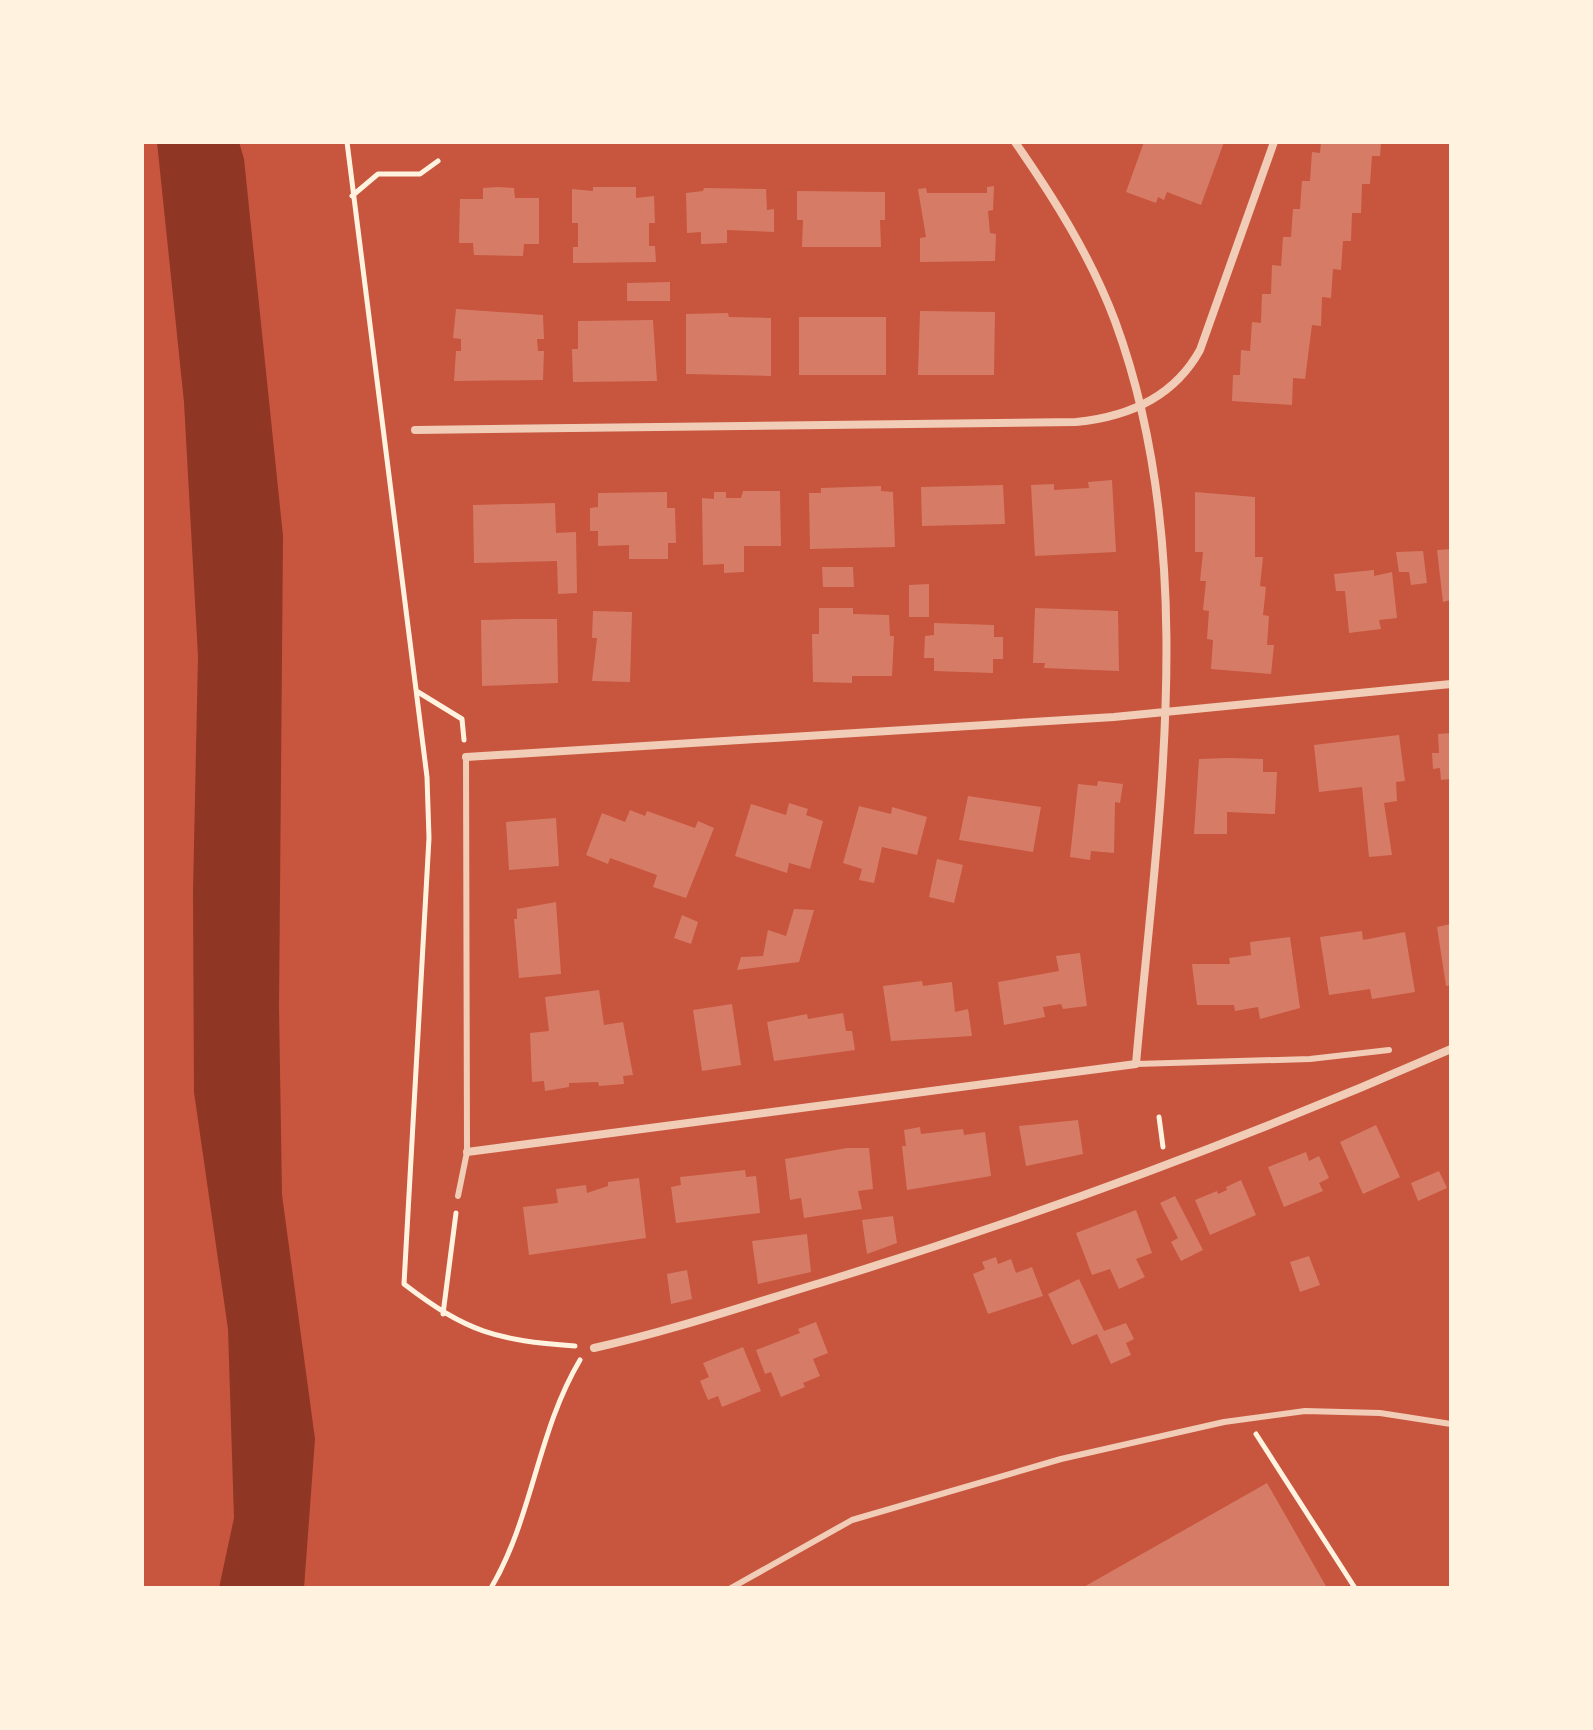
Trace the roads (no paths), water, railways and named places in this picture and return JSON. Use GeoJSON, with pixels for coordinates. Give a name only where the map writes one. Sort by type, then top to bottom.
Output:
{"type":"FeatureCollection","features":[{"type":"Feature","properties":{"kind":"street"},"geometry":{"type":"LineString","coordinates":[[467,1152],[1136,1064],[1165,709],[1161,556],[1153,478],[1139,408],[1115,321],[1097,279],[1054,201],[1015,142]]}},
{"type":"Feature","properties":{"kind":"street"},"geometry":{"type":"LineString","coordinates":[[415,430],[1076,422],[1119,415],[1139,408],[1181,379],[1200,350],[1274,142]]}},
{"type":"Feature","properties":{"kind":"street"},"geometry":{"type":"LineString","coordinates":[[466,757],[1114,717],[1165,709],[1280,703],[1451,684]]}},
{"type":"Feature","properties":{"kind":"street"},"geometry":{"type":"LineString","coordinates":[[594,1348],[674,1328],[884,1263],[1166,1164],[1451,1049]]}},
{"type":"Feature","properties":{"kind":"lane"},"geometry":{"type":"LineString","coordinates":[[458,1196],[467,1152],[466,757]]}},
{"type":"Feature","properties":{"kind":"lane"},"geometry":{"type":"LineString","coordinates":[[1136,1064],[1310,1059],[1389,1050]]}},
{"type":"Feature","properties":{"kind":"lane"},"geometry":{"type":"LineString","coordinates":[[731,1588],[826,1533],[882,1510],[1048,1462],[1246,1418],[1341,1410],[1451,1424]]}}]}
